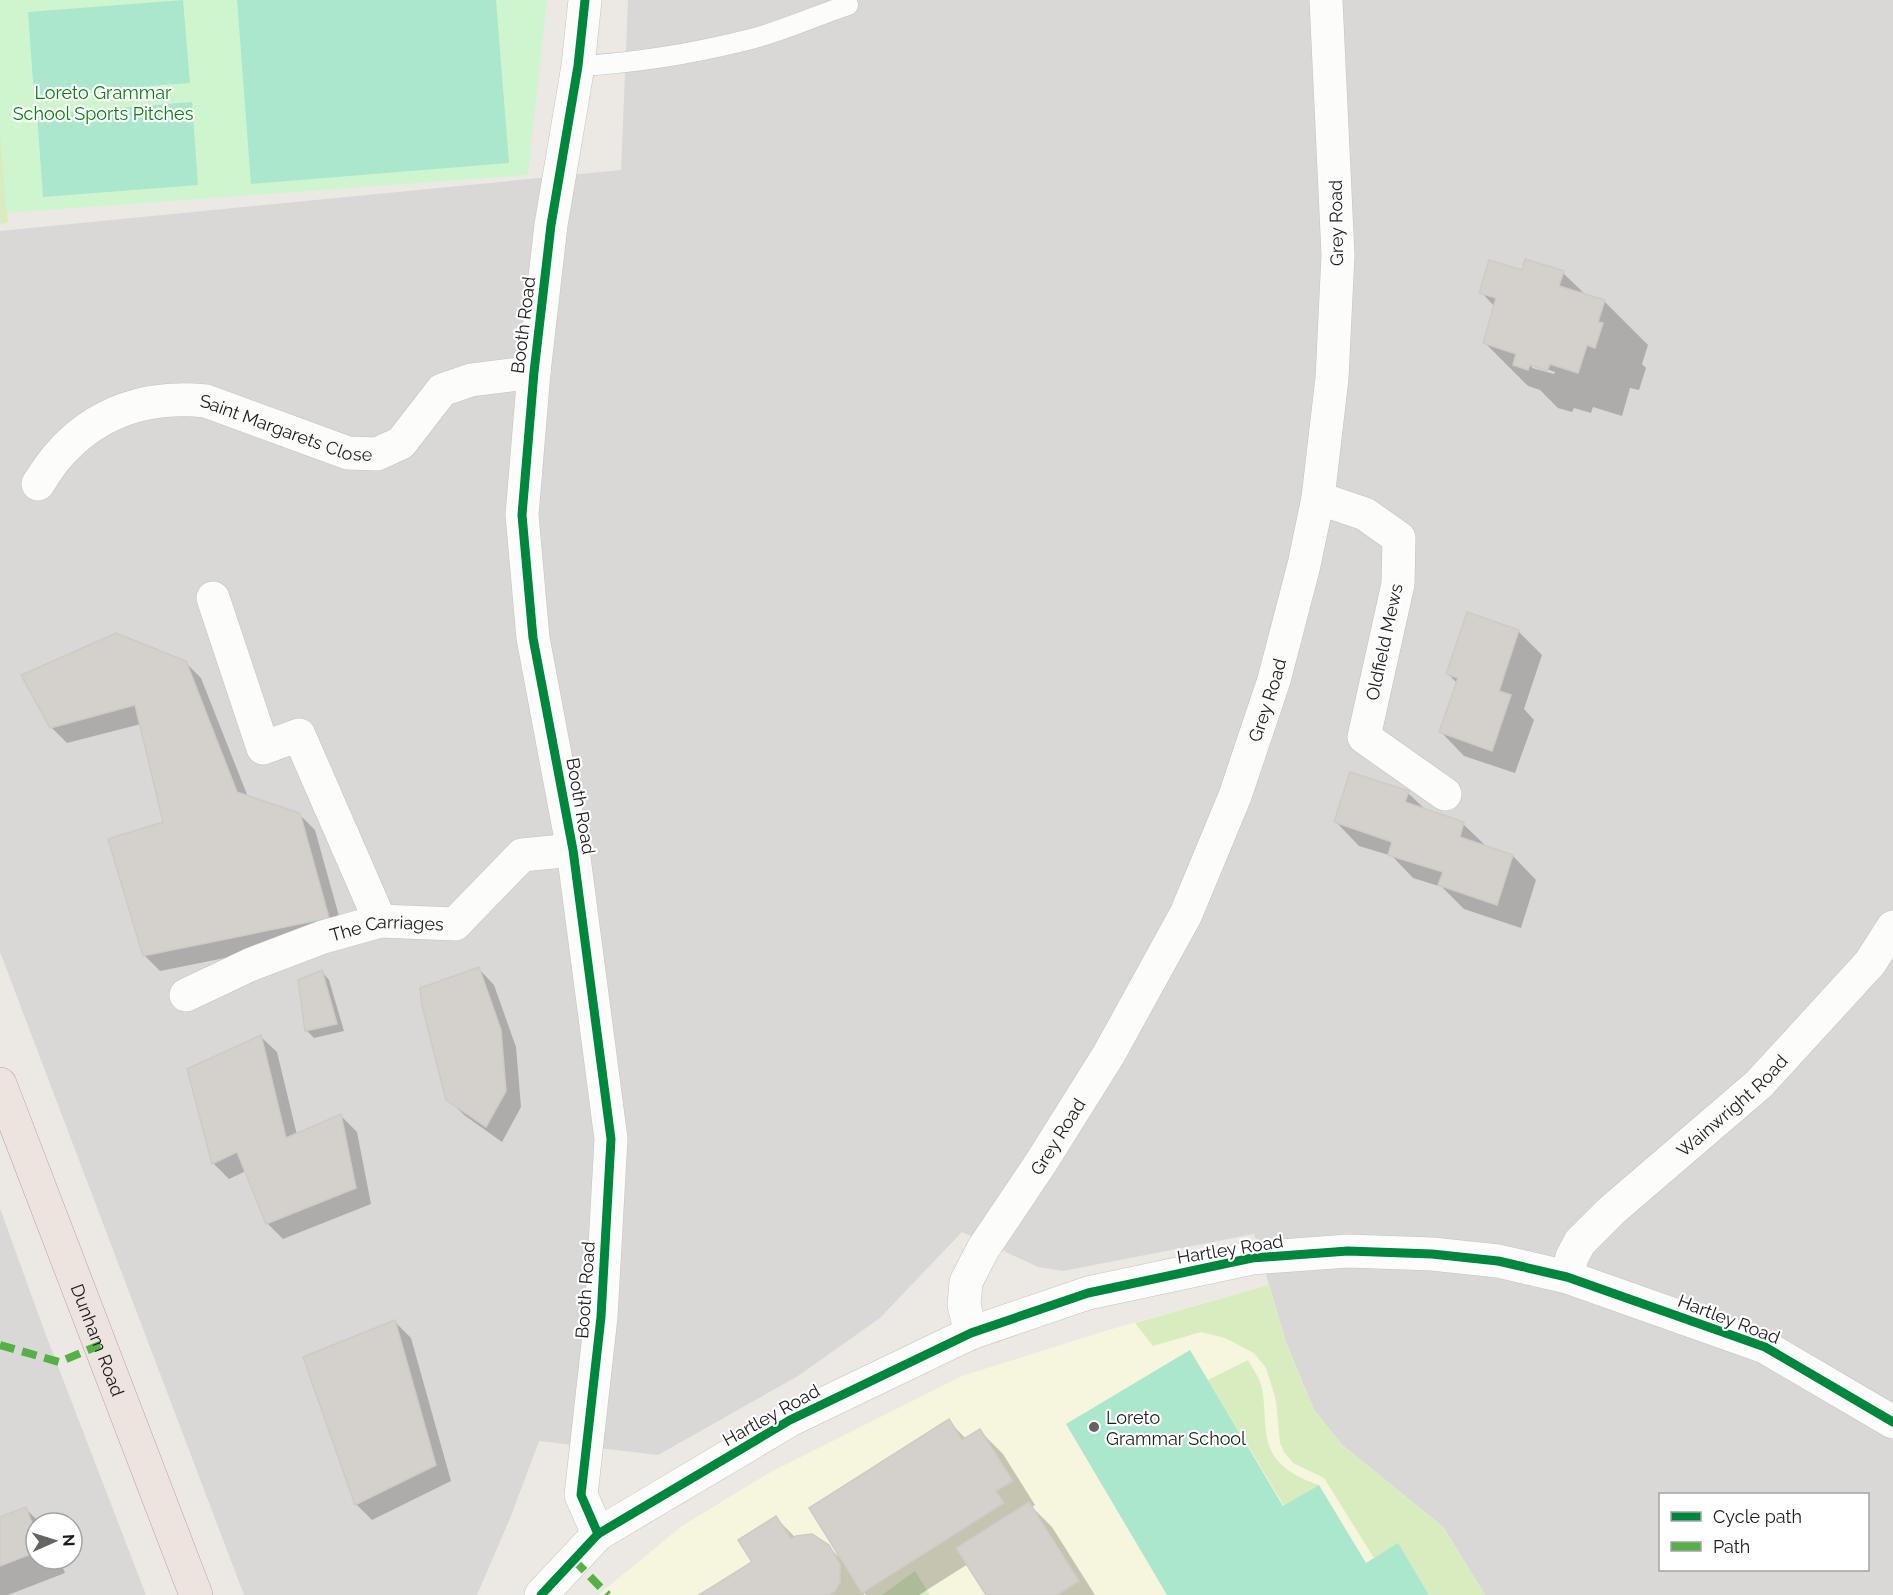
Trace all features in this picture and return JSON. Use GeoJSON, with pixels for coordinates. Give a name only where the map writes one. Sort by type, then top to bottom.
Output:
{"type":"FeatureCollection","features":[{"type":"Feature","properties":{"kind":"highway","name":"Dunham Road"},"geometry":{"type":"LineString","coordinates":[[0,1084],[196,1595]]}},
{"type":"Feature","properties":{"kind":"street","name":"Booth Road"},"geometry":{"type":"LineString","coordinates":[[585,0],[578,66],[551,225],[534,372],[522,514],[533,638],[573,850],[611,1139],[601,1317],[581,1495],[598,1534]]}},
{"type":"Feature","properties":{"kind":"street","name":"Grey Road"},"geometry":{"type":"LineString","coordinates":[[971,1333],[964,1305],[966,1282],[983,1249],[1109,1054],[1186,914],[1235,796],[1274,680],[1304,565],[1318,498],[1332,378],[1338,255],[1326,0]]}},
{"type":"Feature","properties":{"kind":"street","name":"Saint Margarets Close"},"geometry":{"type":"LineString","coordinates":[[38,484],[57,457],[87,429],[115,412],[144,403],[183,399],[206,401],[348,453],[377,454],[401,443],[442,390],[471,380],[534,372]]}},
{"type":"Feature","properties":{"kind":"street","name":"Oldfield Mews"},"geometry":{"type":"LineString","coordinates":[[1318,498],[1365,514],[1399,538],[1398,584],[1364,737],[1445,794]]}},
{"type":"Feature","properties":{"kind":"street"},"geometry":{"type":"LineString","coordinates":[[213,598],[263,748],[299,735],[380,921]]}},
{"type":"Feature","properties":{"kind":"street","name":"The Carriages"},"geometry":{"type":"LineString","coordinates":[[186,995],[252,964],[323,937],[380,921],[455,924],[522,855],[573,850]]}},
{"type":"Feature","properties":{"kind":"street","name":"Wainwright Road"},"geometry":{"type":"LineString","coordinates":[[1567,1277],[1572,1257],[1580,1242],[1611,1210],[1759,1084],[1869,963],[1893,927]]}},
{"type":"Feature","properties":{"kind":"street","name":"Hartley Road"},"geometry":{"type":"LineString","coordinates":[[598,1534],[790,1420],[971,1333],[1088,1293],[1252,1258],[1348,1251],[1432,1254],[1498,1261],[1567,1277],[1765,1347],[1893,1422]]}},
{"type":"Feature","properties":{"kind":"street"},"geometry":{"type":"LineString","coordinates":[[542,1595],[598,1534]]}},
{"type":"Feature","properties":{"kind":"lane"},"geometry":{"type":"LineString","coordinates":[[578,66],[666,58],[749,40],[848,5]]}},
{"type":"Feature","properties":{"kind":"shaded area"},"geometry":{"type":"Polygon","coordinates":[[[628,0],[1893,0],[1893,1595],[1485,1595],[1443,1527],[1342,1445],[1314,1410],[1286,1343],[1254,1234],[1063,1271],[1038,1267],[962,1232],[880,1318],[798,1376],[658,1455],[539,1441],[511,1516],[477,1595],[244,1595],[0,952],[0,231],[621,170],[628,0]]]}},
{"type":"Feature","properties":{"kind":"shaded area"},"geometry":{"type":"Polygon","coordinates":[[[0,1208],[44,1330],[146,1595],[0,1595],[0,1208]]]}},
{"type":"Feature","properties":{"kind":"shaded area","name":"Loreto Grammar School"},"geometry":{"type":"Polygon","coordinates":[[[1269,1285],[1286,1343],[1314,1410],[1342,1445],[1443,1527],[1485,1595],[598,1595],[682,1526],[769,1473],[962,1376],[1105,1331],[1269,1285]]]}},
{"type":"Feature","properties":{"kind":"green space","name":"Loreto Grammar School Sports Pitches"},"geometry":{"type":"Polygon","coordinates":[[[0,0],[547,0],[528,175],[7,213],[0,129],[0,0]]]}},
{"type":"Feature","properties":{"kind":"green space"},"geometry":{"type":"Polygon","coordinates":[[[183,0],[190,83],[34,95],[28,12],[183,0]]]}},
{"type":"Feature","properties":{"kind":"green space"},"geometry":{"type":"Polygon","coordinates":[[[237,0],[496,0],[509,163],[251,184],[237,0]]]}},
{"type":"Feature","properties":{"kind":"green space"},"geometry":{"type":"Polygon","coordinates":[[[192,102],[198,185],[43,197],[37,114],[192,102]]]}},
{"type":"Feature","properties":{"kind":"green space"},"geometry":{"type":"Polygon","coordinates":[[[0,129],[8,223],[0,224],[0,129]]]}},
{"type":"Feature","properties":{"kind":"green space"},"geometry":{"type":"Polygon","coordinates":[[[1269,1285],[1286,1343],[1314,1410],[1342,1445],[1443,1527],[1485,1595],[1429,1595],[1398,1544],[1374,1558],[1324,1478],[1293,1463],[1284,1452],[1280,1443],[1276,1401],[1272,1387],[1266,1368],[1254,1353],[1225,1338],[1201,1332],[1153,1346],[1135,1323],[1269,1285]]]}},
{"type":"Feature","properties":{"kind":"green space"},"geometry":{"type":"Polygon","coordinates":[[[1190,1350],[1283,1506],[1319,1485],[1366,1563],[1398,1543],[1429,1595],[1167,1595],[1066,1424],[1190,1350]]]}},
{"type":"Feature","properties":{"kind":"green space"},"geometry":{"type":"Polygon","coordinates":[[[1248,1360],[1261,1385],[1266,1432],[1272,1452],[1284,1467],[1319,1485],[1284,1506],[1208,1380],[1248,1360]]]}},
{"type":"Feature","properties":{"kind":"green space"},"geometry":{"type":"Polygon","coordinates":[[[915,1571],[930,1595],[882,1595],[915,1571]]]}},
{"type":"Feature","properties":{"kind":"building"},"geometry":{"type":"Polygon","coordinates":[[[1525,259],[1564,271],[1559,286],[1605,300],[1598,322],[1603,323],[1595,348],[1587,345],[1578,373],[1550,364],[1547,371],[1530,365],[1528,370],[1513,365],[1516,354],[1483,343],[1496,298],[1479,293],[1489,260],[1522,270],[1525,259]]]}},
{"type":"Feature","properties":{"kind":"building"},"geometry":{"type":"Polygon","coordinates":[[[1467,612],[1519,630],[1499,691],[1511,695],[1492,751],[1439,732],[1458,678],[1446,674],[1467,612]]]}},
{"type":"Feature","properties":{"kind":"building"},"geometry":{"type":"Polygon","coordinates":[[[116,633],[186,661],[237,792],[300,813],[329,918],[143,956],[108,839],[163,822],[135,705],[50,728],[21,675],[116,633]]]}},
{"type":"Feature","properties":{"kind":"building"},"geometry":{"type":"Polygon","coordinates":[[[1350,772],[1409,791],[1405,802],[1464,822],[1460,837],[1513,855],[1497,905],[1438,885],[1443,872],[1388,855],[1392,842],[1334,822],[1350,772]]]}},
{"type":"Feature","properties":{"kind":"building"},"geometry":{"type":"Polygon","coordinates":[[[479,967],[501,1030],[506,1091],[486,1127],[446,1100],[422,1006],[420,988],[479,967]]]}},
{"type":"Feature","properties":{"kind":"building"},"geometry":{"type":"Polygon","coordinates":[[[322,970],[337,1024],[305,1031],[298,980],[322,970]]]}},
{"type":"Feature","properties":{"kind":"building"},"geometry":{"type":"Polygon","coordinates":[[[261,1035],[286,1138],[341,1114],[356,1188],[266,1224],[237,1152],[212,1164],[187,1069],[261,1035]]]}},
{"type":"Feature","properties":{"kind":"building"},"geometry":{"type":"Polygon","coordinates":[[[395,1320],[436,1465],[355,1505],[303,1357],[395,1320]]]}},
{"type":"Feature","properties":{"kind":"building"},"geometry":{"type":"Polygon","coordinates":[[[949,1419],[962,1440],[980,1429],[1013,1481],[996,1491],[1004,1503],[862,1593],[809,1508],[949,1419]]]}},
{"type":"Feature","properties":{"kind":"building"},"geometry":{"type":"Polygon","coordinates":[[[1029,1502],[1079,1581],[1057,1595],[986,1595],[956,1548],[1029,1502]]]}},
{"type":"Feature","properties":{"kind":"building"},"geometry":{"type":"Polygon","coordinates":[[[26,1507],[27,1511],[24,1511],[24,1557],[0,1566],[0,1517],[26,1507]]]}},
{"type":"Feature","properties":{"kind":"building"},"geometry":{"type":"Polygon","coordinates":[[[776,1516],[791,1539],[812,1534],[829,1545],[840,1564],[840,1582],[835,1591],[829,1595],[699,1595],[752,1562],[738,1540],[776,1516]]]}},
{"type":"Feature","properties":{"kind":"marked path"},"geometry":{"type":"LineString","coordinates":[[0,1345],[59,1362],[100,1345]]}},
{"type":"Feature","properties":{"kind":"marked path"},"geometry":{"type":"LineString","coordinates":[[574,1560],[608,1595]]}},
{"type":"Feature","properties":{"kind":"cycle path"},"geometry":{"type":"LineString","coordinates":[[585,0],[578,66],[551,225],[534,372],[522,515],[533,638],[573,850],[611,1139],[601,1317],[581,1495],[598,1534]]}},
{"type":"Feature","properties":{"kind":"cycle path"},"geometry":{"type":"LineString","coordinates":[[541,1595],[598,1534],[790,1420],[971,1333],[1088,1293],[1252,1258],[1348,1251],[1432,1254],[1498,1261],[1567,1277],[1765,1347],[1893,1422]]}},
{"type":"Feature","properties":{"kind":"place","name":"Loreto Grammar School"},"geometry":{"type":"Point","coordinates":[1094,1427]}}]}
